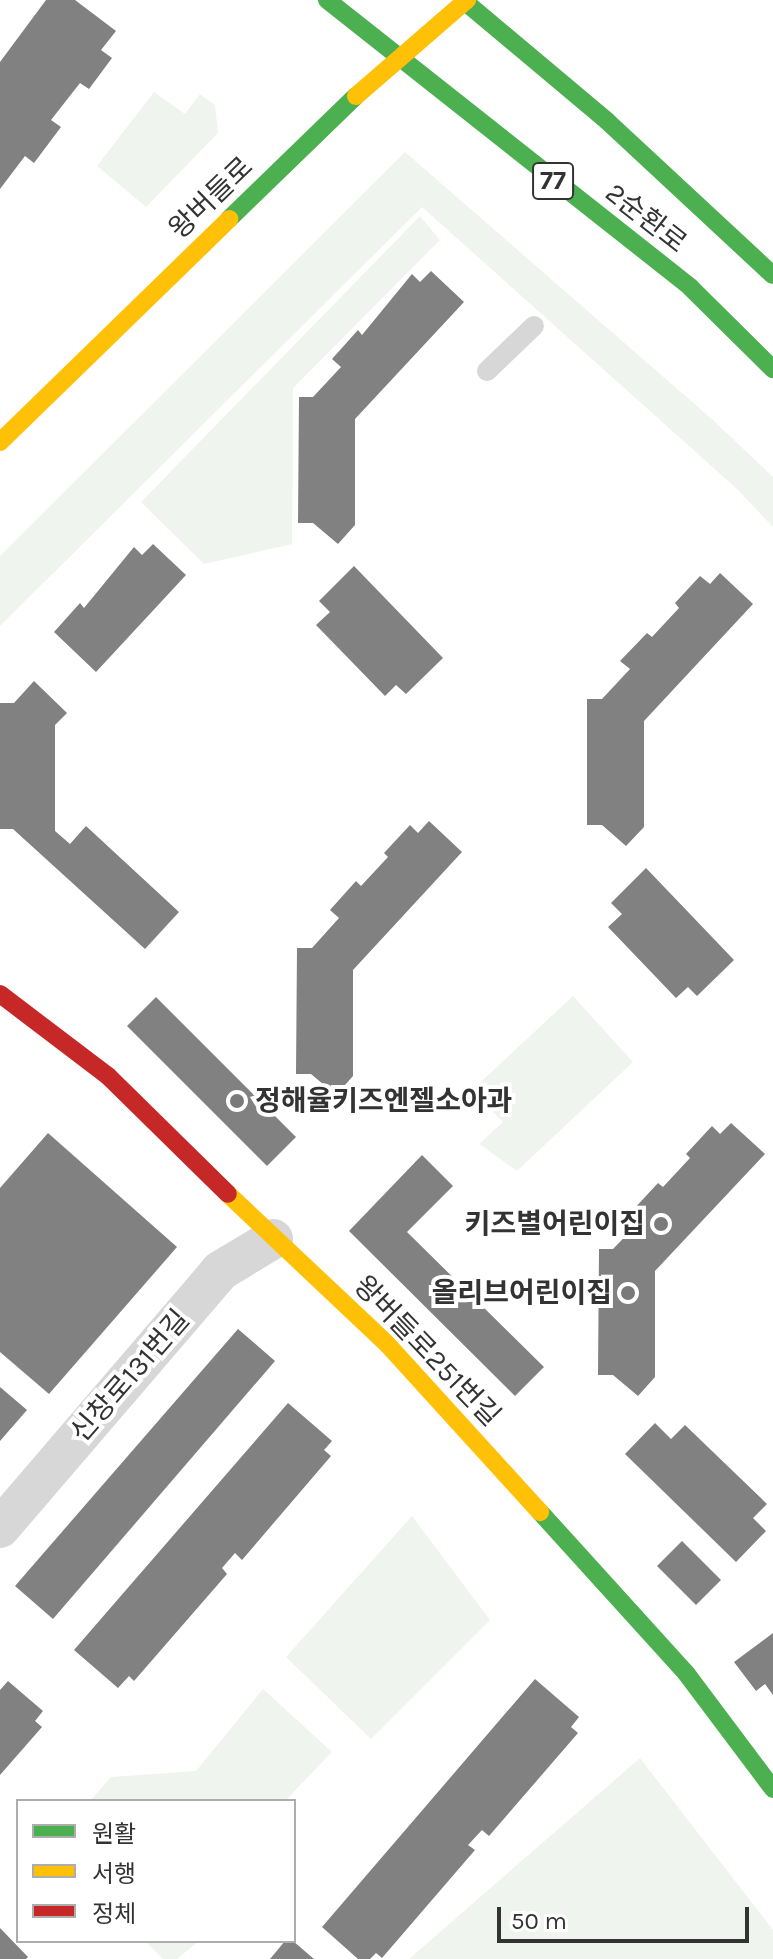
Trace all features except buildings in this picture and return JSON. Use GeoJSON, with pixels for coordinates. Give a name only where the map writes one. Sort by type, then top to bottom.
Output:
{"type":"FeatureCollection","features":[{"type":"Feature","properties":{"kind":"main road","name":"2순환로"},"geometry":{"type":"LineString","coordinates":[[327,0],[690,287],[773,369]]}},
{"type":"Feature","properties":{"kind":"main road","name":"2순환로"},"geometry":{"type":"LineString","coordinates":[[465,0],[607,121],[773,275]]}},
{"type":"Feature","properties":{"kind":"main road","name":"왕버들로"},"geometry":{"type":"LineString","coordinates":[[0,442],[356,96],[465,0]]}},
{"type":"Feature","properties":{"kind":"main road","name":"왕버들로251번길"},"geometry":{"type":"LineString","coordinates":[[0,994],[108,1076],[273,1239],[388,1345],[582,1554],[686,1673],[773,1789]]}},
{"type":"Feature","properties":{"kind":"street","name":"신창로131번길"},"geometry":{"type":"LineString","coordinates":[[0,1528],[220,1271],[273,1239]]}},
{"type":"Feature","properties":{"kind":"lane"},"geometry":{"type":"LineString","coordinates":[[487,371],[534,326]]}},
{"type":"Feature","properties":{"kind":"shaded area"},"geometry":{"type":"Polygon","coordinates":[[[154,92],[185,114],[200,94],[215,105],[218,133],[146,207],[97,166],[154,92]]]}},
{"type":"Feature","properties":{"kind":"shaded area"},"geometry":{"type":"Polygon","coordinates":[[[405,152],[713,420],[773,477],[773,527],[737,489],[422,207],[0,626],[0,556],[405,152]]]}},
{"type":"Feature","properties":{"kind":"shaded area"},"geometry":{"type":"Polygon","coordinates":[[[420,216],[440,240],[293,388],[292,544],[204,564],[141,502],[420,216]]]}},
{"type":"Feature","properties":{"kind":"shaded area"},"geometry":{"type":"Polygon","coordinates":[[[573,996],[633,1062],[517,1171],[479,1144],[503,1122],[472,1090],[573,996]]]}},
{"type":"Feature","properties":{"kind":"shaded area"},"geometry":{"type":"Polygon","coordinates":[[[412,1516],[490,1620],[371,1739],[286,1657],[412,1516]]]}},
{"type":"Feature","properties":{"kind":"shaded area"},"geometry":{"type":"Polygon","coordinates":[[[263,1689],[332,1752],[287,1799],[92,1799],[111,1777],[196,1771],[263,1689]]]}},
{"type":"Feature","properties":{"kind":"shaded area"},"geometry":{"type":"Polygon","coordinates":[[[640,1758],[773,1930],[773,1959],[409,1959],[640,1758]]]}},
{"type":"Feature","properties":{"kind":"shaded area"},"geometry":{"type":"Polygon","coordinates":[[[147,1943],[197,1943],[177,1959],[163,1959],[147,1943]]]}},
{"type":"Feature","properties":{"kind":"traffic: fast"},"geometry":{"type":"LineString","coordinates":[[327,0],[690,287],[773,369]]}},
{"type":"Feature","properties":{"kind":"traffic: fast"},"geometry":{"type":"LineString","coordinates":[[463,0],[607,121],[773,275]]}},
{"type":"Feature","properties":{"kind":"traffic: fast"},"geometry":{"type":"LineString","coordinates":[[229,219],[356,96]]}},
{"type":"Feature","properties":{"kind":"traffic: fast"},"geometry":{"type":"LineString","coordinates":[[540,1512],[686,1673],[773,1789]]}},
{"type":"Feature","properties":{"kind":"traffic: slow"},"geometry":{"type":"LineString","coordinates":[[356,96],[467,0]]}},
{"type":"Feature","properties":{"kind":"traffic: slow"},"geometry":{"type":"LineString","coordinates":[[0,442],[229,219]]}},
{"type":"Feature","properties":{"kind":"traffic: slow"},"geometry":{"type":"LineString","coordinates":[[228,1194],[388,1345],[540,1512]]}},
{"type":"Feature","properties":{"kind":"traffic: jam"},"geometry":{"type":"LineString","coordinates":[[0,994],[108,1076],[228,1194]]}},
{"type":"Feature","properties":{"kind":"place","name":"정해율키즈엔젤소아과"},"geometry":{"type":"Point","coordinates":[237,1101]}},
{"type":"Feature","properties":{"kind":"place","name":"키즈별어린이집"},"geometry":{"type":"Point","coordinates":[661,1224]}},
{"type":"Feature","properties":{"kind":"place","name":"올리브어린이집"},"geometry":{"type":"Point","coordinates":[628,1293]}}]}
